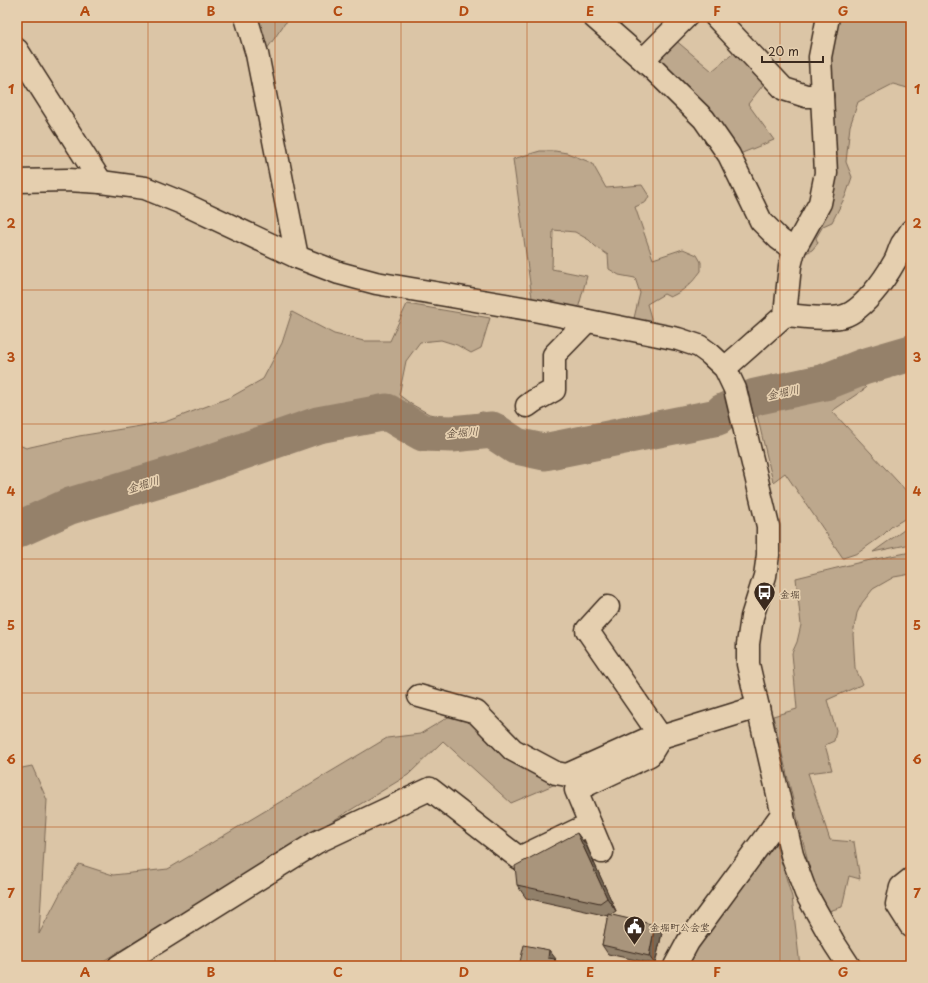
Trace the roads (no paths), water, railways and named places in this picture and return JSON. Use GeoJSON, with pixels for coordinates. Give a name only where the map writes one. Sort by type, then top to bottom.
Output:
{"type":"FeatureCollection","features":[{"type":"Feature","properties":{"kind":"street"},"geometry":{"type":"LineString","coordinates":[[246,17],[257,54],[296,257]]}},
{"type":"Feature","properties":{"kind":"street"},"geometry":{"type":"LineString","coordinates":[[594,17],[650,66],[704,119],[729,155],[762,221],[779,239],[794,250]]}},
{"type":"Feature","properties":{"kind":"street"},"geometry":{"type":"LineString","coordinates":[[650,66],[647,61],[647,56],[686,17]]}},
{"type":"Feature","properties":{"kind":"street"},"geometry":{"type":"LineString","coordinates":[[716,17],[784,89],[806,96],[822,96]]}},
{"type":"Feature","properties":{"kind":"street"},"geometry":{"type":"LineString","coordinates":[[725,368],[785,315],[790,266],[794,250],[820,203],[826,173],[820,57],[828,17]]}},
{"type":"Feature","properties":{"kind":"street"},"geometry":{"type":"LineString","coordinates":[[17,50],[101,182]]}},
{"type":"Feature","properties":{"kind":"street"},"geometry":{"type":"LineString","coordinates":[[17,181],[68,180],[101,182],[145,188],[182,203],[296,257],[339,273],[376,283],[534,310],[678,339],[699,346],[725,368],[735,389],[768,526],[768,555],[766,569],[752,617],[748,644],[748,664],[792,855],[806,893],[834,943],[849,966]]}},
{"type":"Feature","properties":{"kind":"street"},"geometry":{"type":"LineString","coordinates":[[785,315],[830,318],[841,317],[852,313],[864,303],[877,288],[911,231]]}},
{"type":"Feature","properties":{"kind":"street"},"geometry":{"type":"LineString","coordinates":[[527,406],[554,390],[554,355],[587,321]]}},
{"type":"Feature","properties":{"kind":"street"},"geometry":{"type":"LineString","coordinates":[[608,607],[587,630],[661,737]]}},
{"type":"Feature","properties":{"kind":"street"},"geometry":{"type":"LineString","coordinates":[[419,696],[476,712],[513,750],[556,773],[567,775],[645,740],[661,737],[758,707]]}},
{"type":"Feature","properties":{"kind":"street"},"geometry":{"type":"LineString","coordinates":[[602,852],[576,790],[650,755],[661,737]]}},
{"type":"Feature","properties":{"kind":"street"},"geometry":{"type":"LineString","coordinates":[[119,966],[317,842],[430,789],[519,858],[590,824]]}},
{"type":"Feature","properties":{"kind":"street"},"geometry":{"type":"LineString","coordinates":[[675,966],[688,942],[783,813]]}},
{"type":"Feature","properties":{"kind":"street"},"geometry":{"type":"LineString","coordinates":[[911,879],[901,887],[897,904],[911,926]]}},
{"type":"Feature","properties":{"kind":"waterway","name":"金堀川"},"geometry":{"type":"LineString","coordinates":[[17,530],[70,506],[198,467],[318,425],[387,412],[423,433],[452,434],[492,430],[516,446],[544,452],[718,417],[723,412],[755,397],[825,382],[863,367],[911,353]]}},
{"type":"Feature","properties":{"kind":"place","name":"金堀"},"geometry":{"type":"Point","coordinates":[764,612]}},
{"type":"Feature","properties":{"kind":"place","name":"金堀町公会堂"},"geometry":{"type":"Point","coordinates":[635,946]}}]}
